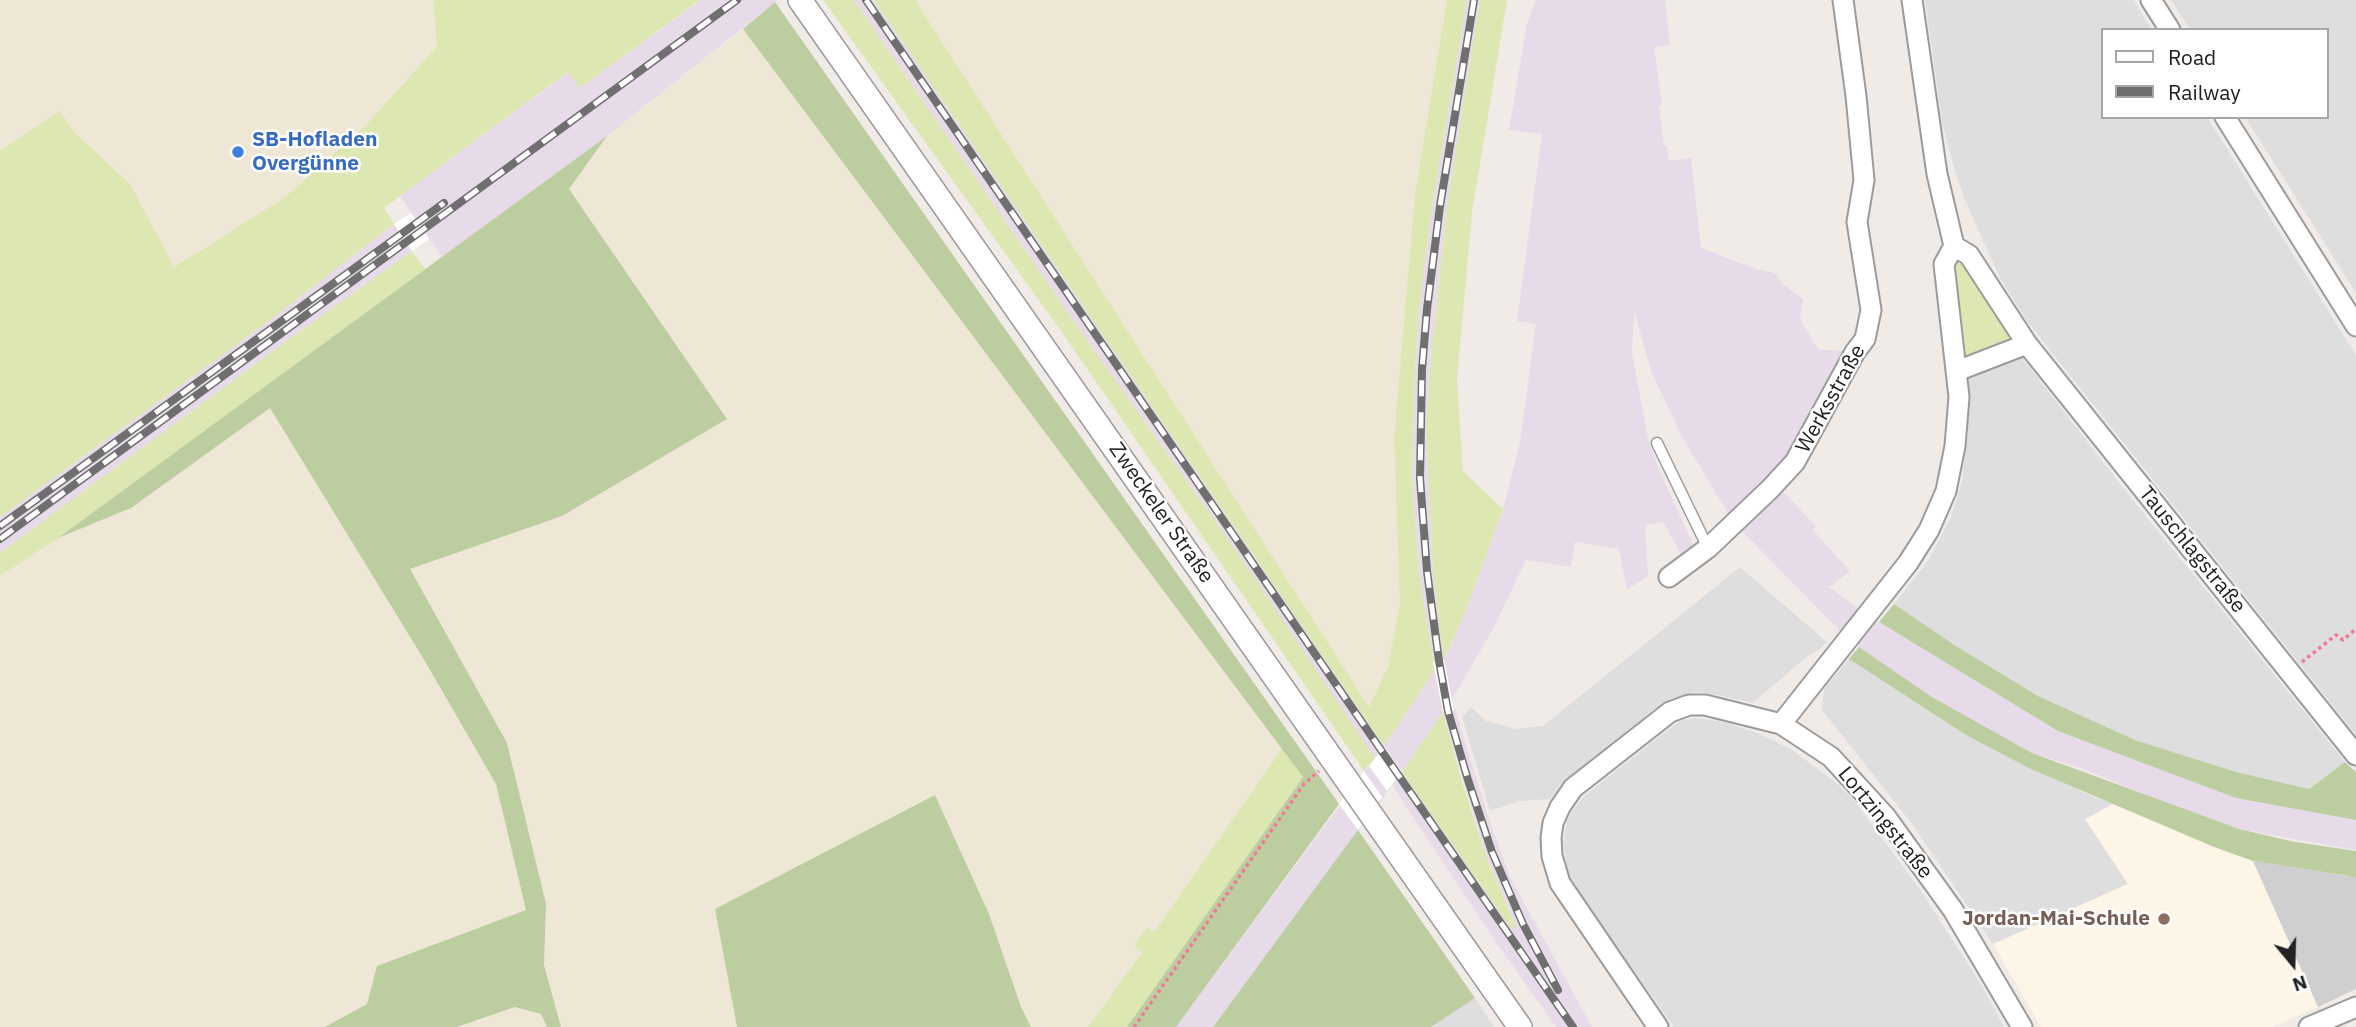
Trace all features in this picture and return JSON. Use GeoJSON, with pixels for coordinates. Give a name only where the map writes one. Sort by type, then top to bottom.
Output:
{"type":"FeatureCollection","features":[{"type":"Feature","properties":{"kind":"street","name":"Zweckeler Straße"},"geometry":{"type":"LineString","coordinates":[[800,0],[1520,1027]]}},
{"type":"Feature","properties":{"kind":"street","name":"Werksstraße"},"geometry":{"type":"LineString","coordinates":[[1669,577],[1708,548],[1795,463],[1855,352],[1865,339],[1871,310],[1857,222],[1864,180],[1843,0]]}},
{"type":"Feature","properties":{"kind":"street"},"geometry":{"type":"LineString","coordinates":[[1781,724],[1908,563],[1929,530],[1946,491],[1955,446],[1959,397],[1944,264],[1954,246],[1937,174],[1912,0]]}},
{"type":"Feature","properties":{"kind":"street"},"geometry":{"type":"LineString","coordinates":[[2151,0],[2169,28]]}},
{"type":"Feature","properties":{"kind":"street"},"geometry":{"type":"LineString","coordinates":[[2226,119],[2356,326]]}},
{"type":"Feature","properties":{"kind":"street","name":"Tauschlagstraße"},"geometry":{"type":"LineString","coordinates":[[1954,246],[1969,255],[2027,344],[2356,755]]}},
{"type":"Feature","properties":{"kind":"street"},"geometry":{"type":"LineString","coordinates":[[1957,371],[2027,344]]}},
{"type":"Feature","properties":{"kind":"street","name":"Lortzingstraße"},"geometry":{"type":"LineString","coordinates":[[1658,1027],[1566,894],[1555,869],[1551,838],[1553,823],[1560,807],[1573,788],[1670,712],[1689,705],[1734,710],[1781,724],[1830,757],[1886,817],[1953,910],[2022,1027]]}},
{"type":"Feature","properties":{"kind":"street"},"geometry":{"type":"LineString","coordinates":[[2309,1027],[2356,1007]]}},
{"type":"Feature","properties":{"kind":"lane"},"geometry":{"type":"LineString","coordinates":[[1657,443],[1708,548]]}},
{"type":"Feature","properties":{"kind":"path"},"geometry":{"type":"LineString","coordinates":[[2288,672],[2336,635],[2343,640],[2356,629]]}},
{"type":"Feature","properties":{"kind":"path"},"geometry":{"type":"LineString","coordinates":[[1133,1027],[1304,784],[1335,760]]}},
{"type":"Feature","properties":{"kind":"shaded area"},"geometry":{"type":"Polygon","coordinates":[[[0,0],[433,0],[437,45],[366,125],[284,198],[173,267],[130,184],[75,133],[60,112],[0,151],[0,0]]]}},
{"type":"Feature","properties":{"kind":"shaded area"},"geometry":{"type":"Polygon","coordinates":[[[701,0],[778,0],[607,136],[442,257],[400,196],[569,72],[580,88],[701,0]]]}},
{"type":"Feature","properties":{"kind":"shaded area"},"geometry":{"type":"Polygon","coordinates":[[[854,0],[874,0],[1384,745],[1435,670],[1419,574],[1412,478],[1415,370],[1419,310],[1432,207],[1467,0],[1480,0],[1447,206],[1426,428],[1433,571],[1445,659],[1503,509],[1520,442],[1536,324],[1517,321],[1542,134],[1509,130],[1527,23],[1536,0],[1665,0],[1670,45],[1654,47],[1662,105],[1659,106],[1664,146],[1667,147],[1669,161],[1691,158],[1701,248],[1756,269],[1775,273],[1783,284],[1803,299],[1800,319],[1818,349],[1855,352],[1776,484],[1816,526],[1813,530],[1850,571],[1829,587],[1867,615],[2058,731],[2236,798],[2356,820],[2356,850],[2239,829],[2173,806],[2083,769],[2032,753],[1932,697],[1848,639],[1734,523],[1682,437],[1651,371],[1634,310],[1632,354],[1648,438],[1695,549],[1683,558],[1663,522],[1645,525],[1648,576],[1627,590],[1619,549],[1575,542],[1571,567],[1526,560],[1493,629],[1452,699],[1510,877],[1592,1027],[1556,1027],[1495,941],[1392,785],[1213,1027],[1176,1027],[1369,766],[1241,558],[1075,323],[854,0]],[[1443,713],[1402,772],[1516,926],[1486,856],[1443,713]]]}},
{"type":"Feature","properties":{"kind":"shaded area"},"geometry":{"type":"Polygon","coordinates":[[[915,0],[1447,0],[1415,194],[1394,438],[1400,604],[1388,667],[1369,707],[915,0]]]}},
{"type":"Feature","properties":{"kind":"shaded area"},"geometry":{"type":"Polygon","coordinates":[[[1925,0],[2133,0],[2151,28],[2100,28],[2100,119],[2208,119],[2356,355],[2356,735],[2026,320],[2000,278],[1965,200],[1942,122],[1925,0]]]}},
{"type":"Feature","properties":{"kind":"shaded area"},"geometry":{"type":"Polygon","coordinates":[[[2171,0],[2356,0],[2356,293],[2246,119],[2328,119],[2328,28],[2189,28],[2171,0]]]}},
{"type":"Feature","properties":{"kind":"shaded area"},"geometry":{"type":"Polygon","coordinates":[[[743,29],[1283,747],[1155,931],[1147,928],[1134,946],[1142,951],[1088,1027],[1031,1027],[1021,1007],[989,914],[935,795],[715,909],[737,1027],[561,1027],[544,965],[546,904],[410,569],[562,516],[727,419],[569,189],[607,136],[743,29]]]}},
{"type":"Feature","properties":{"kind":"shaded area"},"geometry":{"type":"Polygon","coordinates":[[[394,224],[412,251],[0,553],[0,517],[266,323],[394,224]]]}},
{"type":"Feature","properties":{"kind":"shaded area"},"geometry":{"type":"Polygon","coordinates":[[[2021,356],[2120,484],[2345,762],[2309,789],[2236,772],[2135,740],[2038,696],[1894,604],[1928,561],[1952,515],[1962,481],[1968,428],[1966,373],[2021,356]]]}},
{"type":"Feature","properties":{"kind":"shaded area"},"geometry":{"type":"Polygon","coordinates":[[[270,408],[426,663],[496,784],[526,910],[377,966],[367,1004],[325,1027],[0,1027],[0,576],[58,538],[131,508],[270,408]]]}},
{"type":"Feature","properties":{"kind":"shaded area"},"geometry":{"type":"Polygon","coordinates":[[[1740,567],[1827,642],[1753,703],[1694,692],[1672,699],[1657,707],[1560,785],[1550,799],[1520,801],[1490,811],[1462,717],[1471,707],[1486,721],[1517,729],[1543,726],[1740,567]]]}},
{"type":"Feature","properties":{"kind":"shaded area"},"geometry":{"type":"Polygon","coordinates":[[[1849,659],[1966,735],[2113,804],[2086,820],[2128,884],[1993,944],[1913,825],[1822,710],[1824,689],[1849,659]]]}},
{"type":"Feature","properties":{"kind":"shaded area"},"geometry":{"type":"Polygon","coordinates":[[[1694,718],[1724,722],[1760,734],[1791,749],[1839,785],[1857,804],[1921,891],[1984,989],[2004,1027],[1674,1027],[1577,890],[1567,871],[1563,842],[1568,817],[1584,796],[1678,722],[1694,718]]]}},
{"type":"Feature","properties":{"kind":"shaded area","name":"Jordan-Mai-Schule"},"geometry":{"type":"Polygon","coordinates":[[[2113,804],[2253,861],[2318,1007],[2272,1027],[2041,1027],[1993,944],[2128,884],[2085,819],[2113,804]]]}},
{"type":"Feature","properties":{"kind":"shaded area"},"geometry":{"type":"Polygon","coordinates":[[[2253,861],[2356,877],[2356,989],[2318,1007],[2253,861]]]}},
{"type":"Feature","properties":{"kind":"shaded area"},"geometry":{"type":"Polygon","coordinates":[[[1475,998],[1494,1027],[1431,1027],[1475,998]]]}},
{"type":"Feature","properties":{"kind":"shaded area"},"geometry":{"type":"Polygon","coordinates":[[[515,1007],[541,1014],[547,1027],[457,1027],[515,1007]]]}},
{"type":"Feature","properties":{"kind":"green space"},"geometry":{"type":"Polygon","coordinates":[[[433,0],[700,0],[580,88],[568,72],[384,208],[394,224],[266,323],[0,517],[0,151],[60,111],[75,133],[130,184],[174,267],[284,198],[366,125],[437,46],[433,0]]]}},
{"type":"Feature","properties":{"kind":"green space"},"geometry":{"type":"Polygon","coordinates":[[[823,0],[854,0],[1075,323],[1241,558],[1375,758],[1364,771],[1061,331],[823,0]]]}},
{"type":"Feature","properties":{"kind":"green space"},"geometry":{"type":"Polygon","coordinates":[[[874,0],[915,0],[1369,707],[1388,667],[1400,604],[1394,438],[1415,194],[1447,0],[1467,0],[1432,207],[1419,310],[1415,370],[1412,478],[1419,574],[1435,670],[1384,746],[874,0]]]}},
{"type":"Feature","properties":{"kind":"green space"},"geometry":{"type":"Polygon","coordinates":[[[1480,0],[1507,0],[1472,212],[1457,379],[1463,471],[1503,509],[1466,610],[1444,660],[1433,571],[1426,428],[1447,206],[1480,0]]]}},
{"type":"Feature","properties":{"kind":"green space"},"geometry":{"type":"Polygon","coordinates":[[[775,2],[1339,804],[1176,1027],[1127,1027],[1303,777],[743,29],[775,2]]]}},
{"type":"Feature","properties":{"kind":"green space"},"geometry":{"type":"Polygon","coordinates":[[[607,136],[569,189],[727,419],[562,516],[410,569],[507,743],[546,904],[544,965],[561,1027],[547,1027],[541,1014],[515,1007],[457,1027],[325,1027],[367,1004],[377,966],[526,910],[496,784],[426,663],[270,408],[131,508],[58,538],[607,136]]]}},
{"type":"Feature","properties":{"kind":"green space"},"geometry":{"type":"Polygon","coordinates":[[[412,251],[425,269],[58,538],[0,576],[0,553],[412,251]]]}},
{"type":"Feature","properties":{"kind":"green space"},"geometry":{"type":"Polygon","coordinates":[[[1957,261],[1964,262],[2012,337],[2010,342],[1971,358],[1965,355],[1963,350],[1953,266],[1957,261]]]}},
{"type":"Feature","properties":{"kind":"green space"},"geometry":{"type":"Polygon","coordinates":[[[1894,604],[2038,696],[2135,740],[2236,772],[2309,789],[2345,762],[2356,772],[2356,820],[2236,798],[2058,731],[1879,622],[1894,604]]]}},
{"type":"Feature","properties":{"kind":"green space"},"geometry":{"type":"Polygon","coordinates":[[[1859,647],[1932,697],[2032,753],[2239,829],[2295,842],[2356,851],[2356,877],[2253,861],[2031,769],[1966,735],[1849,659],[1859,647]]]}},
{"type":"Feature","properties":{"kind":"green space"},"geometry":{"type":"Polygon","coordinates":[[[1443,712],[1486,856],[1516,927],[1512,930],[1402,772],[1443,712]]]}},
{"type":"Feature","properties":{"kind":"green space"},"geometry":{"type":"Polygon","coordinates":[[[1283,747],[1303,777],[1127,1027],[1088,1027],[1142,952],[1134,946],[1147,928],[1155,931],[1283,747]]]}},
{"type":"Feature","properties":{"kind":"green space"},"geometry":{"type":"Polygon","coordinates":[[[935,795],[989,914],[1021,1007],[1031,1027],[737,1027],[715,909],[935,795]]]}},
{"type":"Feature","properties":{"kind":"green space"},"geometry":{"type":"Polygon","coordinates":[[[1358,830],[1475,998],[1431,1027],[1213,1027],[1358,830]]]}},
{"type":"Feature","properties":{"kind":"pier"},"geometry":{"type":"Polygon","coordinates":[[[411,213],[429,239],[412,251],[394,224],[411,213]]]}},
{"type":"Feature","properties":{"kind":"pier"},"geometry":{"type":"Polygon","coordinates":[[[1444,660],[1454,710],[1443,712],[1433,662],[1444,660]]]}},
{"type":"Feature","properties":{"kind":"pier"},"geometry":{"type":"Polygon","coordinates":[[[1384,746],[1402,772],[1387,791],[1369,766],[1384,746]]]}},
{"type":"Feature","properties":{"kind":"pier"},"geometry":{"type":"Polygon","coordinates":[[[1364,771],[1382,797],[1358,830],[1339,804],[1364,771]]]}},
{"type":"Feature","properties":{"kind":"railway"},"geometry":{"type":"LineString","coordinates":[[0,539],[737,0]]}},
{"type":"Feature","properties":{"kind":"railway"},"geometry":{"type":"LineString","coordinates":[[866,0],[1573,1027]]}},
{"type":"Feature","properties":{"kind":"railway"},"geometry":{"type":"LineString","coordinates":[[1474,0],[1440,206],[1422,369],[1420,478],[1427,571],[1448,711],[1468,780],[1492,852],[1523,924],[1558,990]]}},
{"type":"Feature","properties":{"kind":"railway"},"geometry":{"type":"LineString","coordinates":[[0,526],[444,203]]}},
{"type":"Feature","properties":{"kind":"place","name":"SB-Hofladen Overgünne"},"geometry":{"type":"Point","coordinates":[238,152]}},
{"type":"Feature","properties":{"kind":"place","name":"Jordan-Mai-Schule"},"geometry":{"type":"Point","coordinates":[2164,919]}}]}
